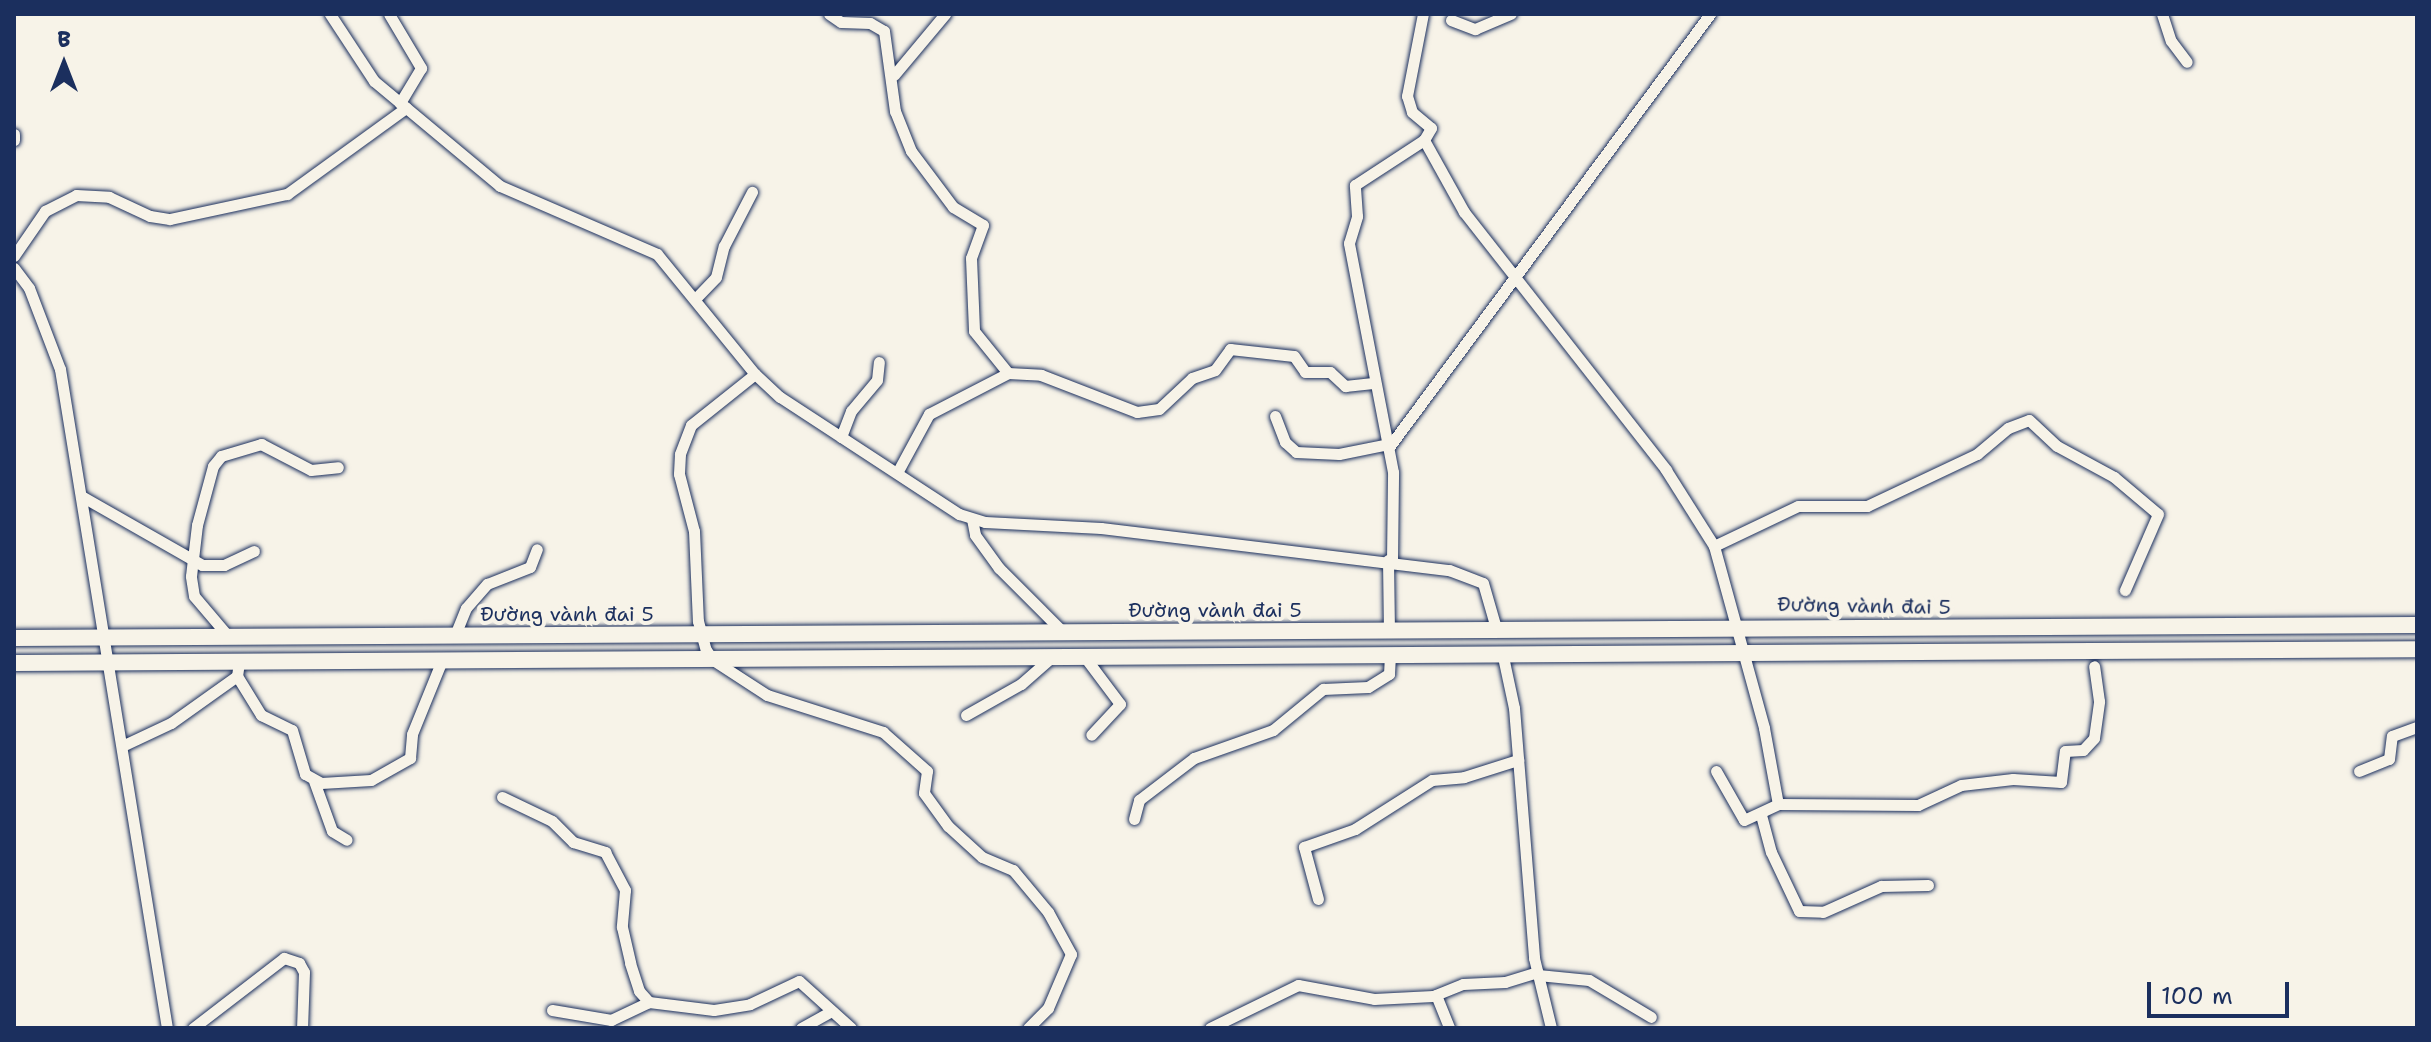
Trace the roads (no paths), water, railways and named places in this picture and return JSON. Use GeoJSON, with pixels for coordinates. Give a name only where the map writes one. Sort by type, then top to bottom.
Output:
{"type":"FeatureCollection","features":[{"type":"Feature","properties":{"kind":"main road","name":"Đường vành đai 5"},"geometry":{"type":"LineString","coordinates":[[14,638],[1737,624],[2125,629],[2417,625]]}},
{"type":"Feature","properties":{"kind":"main road"},"geometry":{"type":"LineString","coordinates":[[2124,649],[2125,629]]}},
{"type":"Feature","properties":{"kind":"main road","name":"Đường vành đai 5"},"geometry":{"type":"LineString","coordinates":[[1053,656],[1744,649],[2417,649]]}},
{"type":"Feature","properties":{"kind":"main road"},"geometry":{"type":"LineString","coordinates":[[14,663],[110,663],[238,669],[442,660],[1053,656]]}},
{"type":"Feature","properties":{"kind":"street"},"geometry":{"type":"LineString","coordinates":[[330,14],[367,72],[510,192],[657,254],[755,374],[793,407],[972,519],[1101,528],[1390,560],[1475,577],[1487,590],[1496,628]]}},
{"type":"Feature","properties":{"kind":"street"},"geometry":{"type":"LineString","coordinates":[[14,256],[45,211],[76,195],[109,197],[150,216],[170,219],[287,194],[403,105],[421,68],[389,14]]}},
{"type":"Feature","properties":{"kind":"street"},"geometry":{"type":"LineString","coordinates":[[829,14],[841,22],[878,25],[887,39],[894,75],[895,111],[911,151],[953,207],[983,225],[971,258],[974,331],[1008,373]]}},
{"type":"Feature","properties":{"kind":"street"},"geometry":{"type":"LineString","coordinates":[[894,75],[945,14]]}},
{"type":"Feature","properties":{"kind":"street"},"geometry":{"type":"LineString","coordinates":[[1389,629],[1395,502],[1389,445],[1373,383],[1349,248],[1357,216],[1355,185],[1424,140],[1431,128],[1412,112],[1407,96],[1423,14]]}},
{"type":"Feature","properties":{"kind":"street"},"geometry":{"type":"LineString","coordinates":[[1451,20],[1475,29],[1511,14]]}},
{"type":"Feature","properties":{"kind":"street"},"geometry":{"type":"LineString","coordinates":[[1275,416],[1285,442],[1296,452],[1339,454],[1389,445],[1710,14]]}},
{"type":"Feature","properties":{"kind":"street"},"geometry":{"type":"LineString","coordinates":[[2162,14],[2171,41],[2187,62]]}},
{"type":"Feature","properties":{"kind":"street"},"geometry":{"type":"LineString","coordinates":[[14,134],[14,140]]}},
{"type":"Feature","properties":{"kind":"street"},"geometry":{"type":"LineString","coordinates":[[1424,140],[1464,212],[1513,281],[1666,470],[1714,546],[1744,649],[1778,804]]}},
{"type":"Feature","properties":{"kind":"street"},"geometry":{"type":"LineString","coordinates":[[695,299],[716,277],[724,246],[752,192]]}},
{"type":"Feature","properties":{"kind":"street"},"geometry":{"type":"LineString","coordinates":[[14,268],[29,288],[55,350],[83,497],[167,1028]]}},
{"type":"Feature","properties":{"kind":"street"},"geometry":{"type":"LineString","coordinates":[[898,471],[929,414],[1008,373],[1041,375],[1137,412],[1159,409],[1192,378],[1215,370],[1230,349],[1294,356],[1305,372],[1330,372],[1345,386],[1373,383]]}},
{"type":"Feature","properties":{"kind":"street"},"geometry":{"type":"LineString","coordinates":[[841,437],[851,411],[877,380],[879,362]]}},
{"type":"Feature","properties":{"kind":"street"},"geometry":{"type":"LineString","coordinates":[[755,374],[691,425],[680,454],[679,474],[694,531],[701,633],[711,658],[767,695],[883,732],[927,771],[924,793],[948,826],[982,857],[1013,870],[1048,912],[1071,954],[1048,1008],[1028,1028]]}},
{"type":"Feature","properties":{"kind":"street"},"geometry":{"type":"LineString","coordinates":[[1714,546],[1798,506],[1867,506],[1977,454],[2008,428],[2029,420],[2057,446],[2114,477],[2158,514],[2125,590]]}},
{"type":"Feature","properties":{"kind":"street"},"geometry":{"type":"LineString","coordinates":[[228,636],[194,596],[193,559],[203,500],[221,456],[261,444],[311,470],[338,467]]}},
{"type":"Feature","properties":{"kind":"street"},"geometry":{"type":"LineString","coordinates":[[83,497],[202,565],[224,565],[254,551]]}},
{"type":"Feature","properties":{"kind":"street"},"geometry":{"type":"LineString","coordinates":[[972,519],[975,535],[999,568],[1062,631]]}},
{"type":"Feature","properties":{"kind":"street"},"geometry":{"type":"LineString","coordinates":[[455,635],[466,608],[487,584],[530,567],[537,549]]}},
{"type":"Feature","properties":{"kind":"street"},"geometry":{"type":"LineString","coordinates":[[1502,652],[1514,708],[1537,974],[1551,1028]]}},
{"type":"Feature","properties":{"kind":"street"},"geometry":{"type":"LineString","coordinates":[[1134,819],[1139,800],[1194,758],[1267,734],[1323,689],[1368,687],[1389,674],[1390,653]]}},
{"type":"Feature","properties":{"kind":"street"},"geometry":{"type":"LineString","coordinates":[[1084,655],[1120,704],[1091,735]]}},
{"type":"Feature","properties":{"kind":"street"},"geometry":{"type":"LineString","coordinates":[[966,715],[1021,684],[1053,656]]}},
{"type":"Feature","properties":{"kind":"street"},"geometry":{"type":"LineString","coordinates":[[314,781],[371,780],[410,758],[412,734],[442,660]]}},
{"type":"Feature","properties":{"kind":"street"},"geometry":{"type":"LineString","coordinates":[[1716,771],[1739,817],[1749,820],[1778,804],[1918,805],[1961,785],[2013,779],[2061,782],[2062,755],[2083,750],[2094,738],[2099,701],[2094,666]]}},
{"type":"Feature","properties":{"kind":"street"},"geometry":{"type":"LineString","coordinates":[[122,746],[171,723],[238,669],[265,720],[292,730],[305,774],[314,781],[332,831],[347,840]]}},
{"type":"Feature","properties":{"kind":"street"},"geometry":{"type":"LineString","coordinates":[[2359,771],[2389,759],[2392,736],[2417,727]]}},
{"type":"Feature","properties":{"kind":"street"},"geometry":{"type":"LineString","coordinates":[[1318,899],[1304,847],[1355,829],[1432,780],[1464,777],[1518,760]]}},
{"type":"Feature","properties":{"kind":"street"},"geometry":{"type":"LineString","coordinates":[[502,797],[552,821],[573,842],[605,852],[625,890],[622,927],[639,991],[649,1002]]}},
{"type":"Feature","properties":{"kind":"street"},"geometry":{"type":"LineString","coordinates":[[1761,815],[1771,852],[1799,911],[1823,912],[1881,886],[1928,885]]}},
{"type":"Feature","properties":{"kind":"street"},"geometry":{"type":"LineString","coordinates":[[193,1028],[284,958],[299,963],[304,972],[302,1028]]}},
{"type":"Feature","properties":{"kind":"street"},"geometry":{"type":"LineString","coordinates":[[1210,1028],[1298,985],[1374,999],[1436,995],[1463,984],[1497,984],[1537,974],[1589,980],[1651,1017]]}},
{"type":"Feature","properties":{"kind":"street"},"geometry":{"type":"LineString","coordinates":[[552,1010],[611,1020],[649,1002],[714,1010],[750,1004],[799,981],[851,1028]]}},
{"type":"Feature","properties":{"kind":"street"},"geometry":{"type":"LineString","coordinates":[[1436,995],[1449,1028]]}},
{"type":"Feature","properties":{"kind":"street"},"geometry":{"type":"LineString","coordinates":[[801,1028],[832,1011]]}}]}
